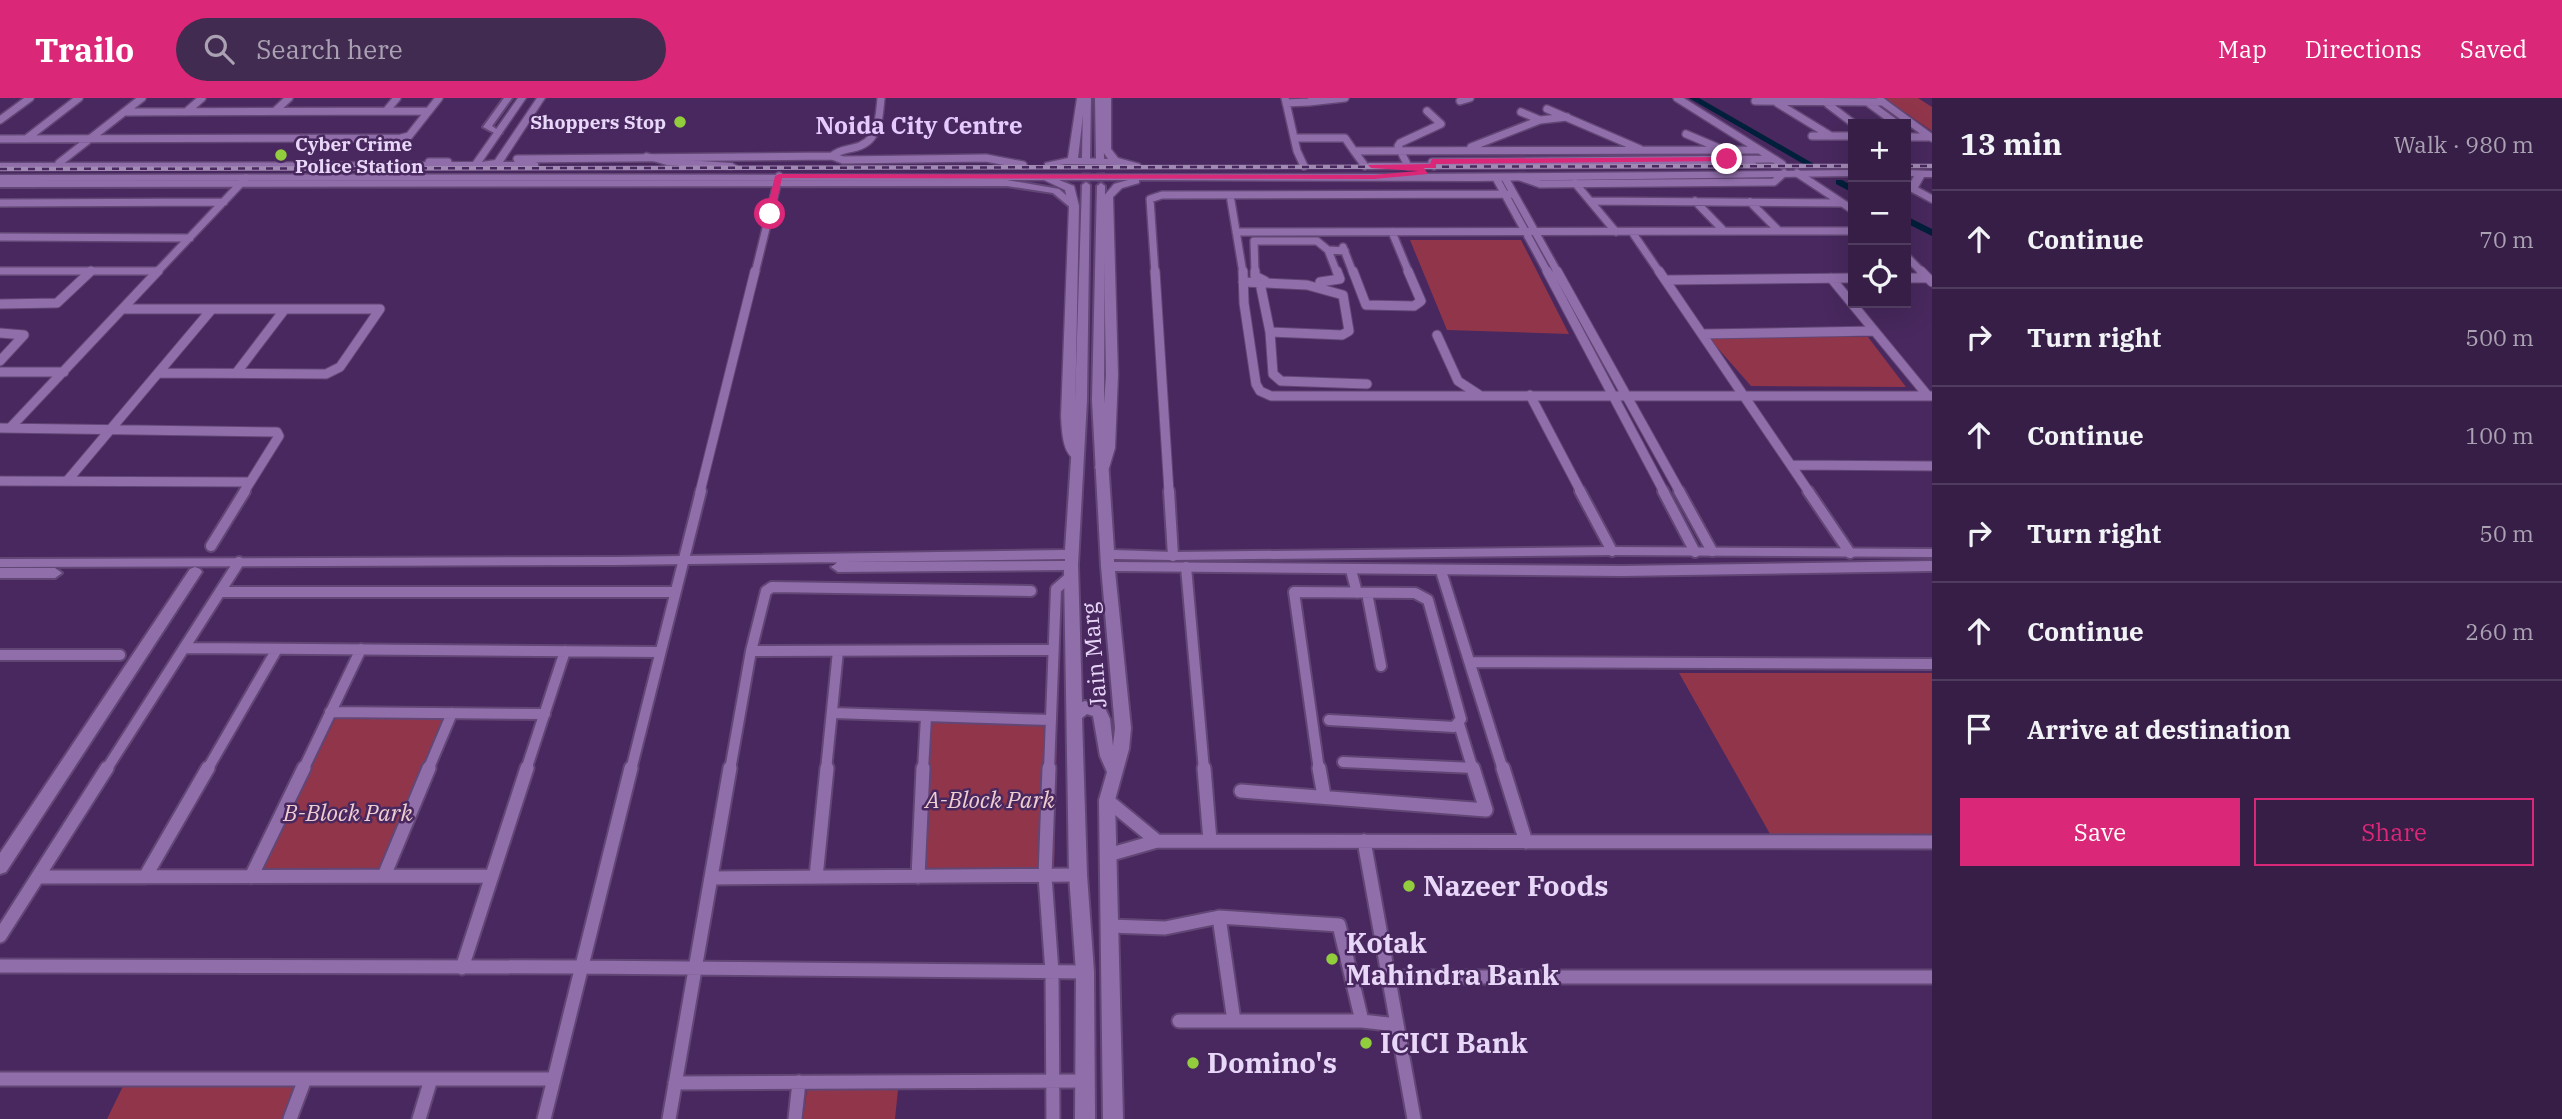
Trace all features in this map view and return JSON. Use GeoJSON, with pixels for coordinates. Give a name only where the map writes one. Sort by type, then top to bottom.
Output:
{"type":"FeatureCollection","features":[{"type":"Feature","properties":{"kind":"main road"},"geometry":{"type":"LineString","coordinates":[[522,98],[477,163],[498,163],[541,98]]}},
{"type":"Feature","properties":{"kind":"main road"},"geometry":{"type":"LineString","coordinates":[[1072,161],[1076,150],[1082,98]]}},
{"type":"Feature","properties":{"kind":"main road"},"geometry":{"type":"LineString","coordinates":[[1107,98],[1106,149],[1109,156],[1118,162]]}},
{"type":"Feature","properties":{"kind":"main road"},"geometry":{"type":"LineString","coordinates":[[424,165],[463,159],[489,147]]}},
{"type":"Feature","properties":{"kind":"main road"},"geometry":{"type":"LineString","coordinates":[[508,147],[512,156],[517,159],[552,165]]}},
{"type":"Feature","properties":{"kind":"main road"},"geometry":{"type":"LineString","coordinates":[[646,156],[667,162],[732,166]]}},
{"type":"Feature","properties":{"kind":"main road"},"geometry":{"type":"LineString","coordinates":[[0,181],[778,180],[1026,171],[1072,161],[1118,162],[1137,166]]}},
{"type":"Feature","properties":{"kind":"main road"},"geometry":{"type":"LineString","coordinates":[[1662,163],[1684,172],[1676,176]]}},
{"type":"Feature","properties":{"kind":"main road"},"geometry":{"type":"LineString","coordinates":[[0,166],[732,166],[1154,176],[1370,170],[1408,166],[1662,163],[1779,165],[1799,170],[1846,174]]}},
{"type":"Feature","properties":{"kind":"main road"},"geometry":{"type":"LineString","coordinates":[[1911,163],[1932,163]]}},
{"type":"Feature","properties":{"kind":"main road"},"geometry":{"type":"LineString","coordinates":[[1799,170],[1818,164],[1848,164]]}},
{"type":"Feature","properties":{"kind":"main road"},"geometry":{"type":"LineString","coordinates":[[1048,165],[1304,166],[1478,178],[1520,177],[1574,181],[1730,176],[1779,165]]}},
{"type":"Feature","properties":{"kind":"main road"},"geometry":{"type":"LineString","coordinates":[[1716,165],[1712,167],[1713,170],[1730,176]]}},
{"type":"Feature","properties":{"kind":"main road"},"geometry":{"type":"LineString","coordinates":[[1467,166],[1440,170],[1446,174],[1478,178]]}},
{"type":"Feature","properties":{"kind":"main road"},"geometry":{"type":"LineString","coordinates":[[1026,171],[1066,185],[1088,182],[1118,186],[1154,176]]}},
{"type":"Feature","properties":{"kind":"main road"},"geometry":{"type":"LineString","coordinates":[[1911,185],[1926,174]]}},
{"type":"Feature","properties":{"kind":"main road"},"geometry":{"type":"LineString","coordinates":[[1066,185],[1072,192],[1074,206],[1068,416],[1069,436],[1076,456]]}},
{"type":"Feature","properties":{"kind":"main road"},"geometry":{"type":"LineString","coordinates":[[1102,468],[1108,448],[1112,375],[1108,197],[1118,186]]}},
{"type":"Feature","properties":{"kind":"street"},"geometry":{"type":"LineString","coordinates":[[0,120],[30,98]]}},
{"type":"Feature","properties":{"kind":"street"},"geometry":{"type":"LineString","coordinates":[[26,139],[79,98]]}},
{"type":"Feature","properties":{"kind":"street"},"geometry":{"type":"LineString","coordinates":[[142,98],[59,163],[448,162]]}},
{"type":"Feature","properties":{"kind":"street"},"geometry":{"type":"LineString","coordinates":[[186,112],[202,98]]}},
{"type":"Feature","properties":{"kind":"street"},"geometry":{"type":"LineString","coordinates":[[275,111],[289,98]]}},
{"type":"Feature","properties":{"kind":"street"},"geometry":{"type":"LineString","coordinates":[[386,111],[397,98]]}},
{"type":"Feature","properties":{"kind":"street"},"geometry":{"type":"LineString","coordinates":[[0,139],[401,138],[409,136],[439,98]]}},
{"type":"Feature","properties":{"kind":"street"},"geometry":{"type":"LineString","coordinates":[[498,133],[487,127],[508,98]]}},
{"type":"Feature","properties":{"kind":"street"},"geometry":{"type":"LineString","coordinates":[[832,156],[838,151],[863,146],[873,139],[881,98]]}},
{"type":"Feature","properties":{"kind":"street"},"geometry":{"type":"LineString","coordinates":[[1086,159],[1087,98]]}},
{"type":"Feature","properties":{"kind":"street"},"geometry":{"type":"LineString","coordinates":[[1099,98],[1100,159]]}},
{"type":"Feature","properties":{"kind":"street"},"geometry":{"type":"LineString","coordinates":[[1304,166],[1294,138],[1286,100],[1345,98]]}},
{"type":"Feature","properties":{"kind":"street"},"geometry":{"type":"LineString","coordinates":[[1460,101],[1470,98]]}},
{"type":"Feature","properties":{"kind":"street"},"geometry":{"type":"LineString","coordinates":[[1677,98],[1779,165]]}},
{"type":"Feature","properties":{"kind":"street"},"geometry":{"type":"LineString","coordinates":[[1755,101],[1880,100],[1931,137]]}},
{"type":"Feature","properties":{"kind":"street"},"geometry":{"type":"LineString","coordinates":[[1775,101],[1831,136]]}},
{"type":"Feature","properties":{"kind":"street"},"geometry":{"type":"LineString","coordinates":[[1825,102],[1848,119]]}},
{"type":"Feature","properties":{"kind":"street"},"geometry":{"type":"LineString","coordinates":[[1867,102],[1890,119]]}},
{"type":"Feature","properties":{"kind":"street"},"geometry":{"type":"LineString","coordinates":[[1547,108],[1643,150]]}},
{"type":"Feature","properties":{"kind":"street"},"geometry":{"type":"LineString","coordinates":[[124,112],[428,111]]}},
{"type":"Feature","properties":{"kind":"street"},"geometry":{"type":"LineString","coordinates":[[1408,166],[1400,151],[1400,143],[1441,124],[1427,111]]}},
{"type":"Feature","properties":{"kind":"street"},"geometry":{"type":"LineString","coordinates":[[1521,112],[1541,120]]}},
{"type":"Feature","properties":{"kind":"street"},"geometry":{"type":"LineString","coordinates":[[1465,149],[1541,120],[1567,117]]}},
{"type":"Feature","properties":{"kind":"street"},"geometry":{"type":"LineString","coordinates":[[1686,134],[1724,150]]}},
{"type":"Feature","properties":{"kind":"street"},"geometry":{"type":"LineString","coordinates":[[1812,136],[1848,136]]}},
{"type":"Feature","properties":{"kind":"street"},"geometry":{"type":"LineString","coordinates":[[1911,137],[1931,137]]}},
{"type":"Feature","properties":{"kind":"street"},"geometry":{"type":"LineString","coordinates":[[1294,138],[1345,138],[1370,170]]}},
{"type":"Feature","properties":{"kind":"street"},"geometry":{"type":"LineString","coordinates":[[1616,150],[1626,160]]}},
{"type":"Feature","properties":{"kind":"street"},"geometry":{"type":"LineString","coordinates":[[1652,150],[1662,163]]}},
{"type":"Feature","properties":{"kind":"street"},"geometry":{"type":"LineString","coordinates":[[1683,150],[1696,159]]}},
{"type":"Feature","properties":{"kind":"street"},"geometry":{"type":"LineString","coordinates":[[1716,150],[1727,159]]}},
{"type":"Feature","properties":{"kind":"street"},"geometry":{"type":"LineString","coordinates":[[1354,151],[1758,150]]}},
{"type":"Feature","properties":{"kind":"street"},"geometry":{"type":"LineString","coordinates":[[1447,151],[1454,162]]}},
{"type":"Feature","properties":{"kind":"street"},"geometry":{"type":"LineString","coordinates":[[1521,151],[1527,162]]}},
{"type":"Feature","properties":{"kind":"street"},"geometry":{"type":"LineString","coordinates":[[1581,151],[1589,162]]}},
{"type":"Feature","properties":{"kind":"street"},"geometry":{"type":"LineString","coordinates":[[517,159],[646,156],[832,156],[843,160],[986,158],[1026,171]]}},
{"type":"Feature","properties":{"kind":"street"},"geometry":{"type":"LineString","coordinates":[[1434,166],[1432,162],[1626,160],[1662,163],[1696,159],[1727,159],[1779,165]]}},
{"type":"Feature","properties":{"kind":"street"},"geometry":{"type":"LineString","coordinates":[[1574,181],[1774,182],[1779,165]]}},
{"type":"Feature","properties":{"kind":"street"},"geometry":{"type":"LineString","coordinates":[[1799,170],[1848,207]]}},
{"type":"Feature","properties":{"kind":"street"},"geometry":{"type":"LineString","coordinates":[[1500,178],[1502,193],[1614,395],[1704,552],[1717,568]]}},
{"type":"Feature","properties":{"kind":"street"},"geometry":{"type":"LineString","coordinates":[[1500,178],[1513,194],[1628,396],[1704,552]]}},
{"type":"Feature","properties":{"kind":"street"},"geometry":{"type":"LineString","coordinates":[[5,428],[64,372],[243,180]]}},
{"type":"Feature","properties":{"kind":"street"},"geometry":{"type":"LineString","coordinates":[[544,1119],[778,180],[1019,184],[1056,191],[1074,206]]}},
{"type":"Feature","properties":{"kind":"street"},"geometry":{"type":"LineString","coordinates":[[1574,181],[1616,232]]}},
{"type":"Feature","properties":{"kind":"street","name":"Jain Marg"},"geometry":{"type":"LineString","coordinates":[[1085,1119],[1085,972],[1078,875],[1072,565],[1093,186],[1098,400],[1108,560],[1123,728],[1121,749],[1107,800],[1113,1119]]}},
{"type":"Feature","properties":{"kind":"street"},"geometry":{"type":"LineString","coordinates":[[1911,188],[1932,199]]}},
{"type":"Feature","properties":{"kind":"street"},"geometry":{"type":"LineString","coordinates":[[1173,556],[1156,263],[1149,201],[1162,195],[1513,194]]}},
{"type":"Feature","properties":{"kind":"street"},"geometry":{"type":"LineString","coordinates":[[1230,195],[1243,261],[1243,282],[1256,384],[1266,395],[1281,398],[1530,395],[1930,396]]}},
{"type":"Feature","properties":{"kind":"street"},"geometry":{"type":"LineString","coordinates":[[1591,201],[1840,203]]}},
{"type":"Feature","properties":{"kind":"street"},"geometry":{"type":"LineString","coordinates":[[1695,201],[1723,230]]}},
{"type":"Feature","properties":{"kind":"street"},"geometry":{"type":"LineString","coordinates":[[0,203],[224,202]]}},
{"type":"Feature","properties":{"kind":"street"},"geometry":{"type":"LineString","coordinates":[[1750,202],[1778,230]]}},
{"type":"Feature","properties":{"kind":"street"},"geometry":{"type":"LineString","coordinates":[[1236,232],[1848,231]]}},
{"type":"Feature","properties":{"kind":"street"},"geometry":{"type":"LineString","coordinates":[[1328,250],[1340,279],[1332,282],[1264,281],[1255,276],[1254,242],[1264,239],[1317,241],[1328,250],[1344,249],[1366,305],[1414,306],[1420,301],[1392,232]]}},
{"type":"Feature","properties":{"kind":"street"},"geometry":{"type":"LineString","coordinates":[[1632,232],[1850,553]]}},
{"type":"Feature","properties":{"kind":"street"},"geometry":{"type":"LineString","coordinates":[[0,237],[190,238]]}},
{"type":"Feature","properties":{"kind":"street"},"geometry":{"type":"LineString","coordinates":[[1911,261],[1930,280]]}},
{"type":"Feature","properties":{"kind":"street"},"geometry":{"type":"LineString","coordinates":[[0,271],[159,271]]}},
{"type":"Feature","properties":{"kind":"street"},"geometry":{"type":"LineString","coordinates":[[0,304],[57,303],[91,271]]}},
{"type":"Feature","properties":{"kind":"street"},"geometry":{"type":"LineString","coordinates":[[1831,278],[1930,396]]}},
{"type":"Feature","properties":{"kind":"street"},"geometry":{"type":"LineString","coordinates":[[1666,280],[1848,278]]}},
{"type":"Feature","properties":{"kind":"street"},"geometry":{"type":"LineString","coordinates":[[1911,278],[1930,280]]}},
{"type":"Feature","properties":{"kind":"street"},"geometry":{"type":"LineString","coordinates":[[1243,282],[1331,289],[1343,295],[1349,331],[1342,335],[1270,332]]}},
{"type":"Feature","properties":{"kind":"street"},"geometry":{"type":"LineString","coordinates":[[1260,283],[1270,332],[1273,374],[1281,381],[1367,384]]}},
{"type":"Feature","properties":{"kind":"street"},"geometry":{"type":"LineString","coordinates":[[123,309],[380,309],[334,371],[326,374],[158,373]]}},
{"type":"Feature","properties":{"kind":"street"},"geometry":{"type":"LineString","coordinates":[[67,481],[212,309]]}},
{"type":"Feature","properties":{"kind":"street"},"geometry":{"type":"LineString","coordinates":[[237,372],[285,309]]}},
{"type":"Feature","properties":{"kind":"street"},"geometry":{"type":"LineString","coordinates":[[1702,334],[1874,331]]}},
{"type":"Feature","properties":{"kind":"street"},"geometry":{"type":"LineString","coordinates":[[0,333],[24,335],[0,361]]}},
{"type":"Feature","properties":{"kind":"street"},"geometry":{"type":"LineString","coordinates":[[1437,335],[1458,382],[1481,396]]}},
{"type":"Feature","properties":{"kind":"street"},"geometry":{"type":"LineString","coordinates":[[0,372],[64,372]]}},
{"type":"Feature","properties":{"kind":"street"},"geometry":{"type":"LineString","coordinates":[[1530,395],[1612,551]]}},
{"type":"Feature","properties":{"kind":"street"},"geometry":{"type":"LineString","coordinates":[[5,428],[277,432],[279,436],[211,546]]}},
{"type":"Feature","properties":{"kind":"street"},"geometry":{"type":"LineString","coordinates":[[1791,465],[1932,466]]}},
{"type":"Feature","properties":{"kind":"street"},"geometry":{"type":"LineString","coordinates":[[0,481],[250,482]]}},
{"type":"Feature","properties":{"kind":"street"},"geometry":{"type":"LineString","coordinates":[[1108,560],[1173,556],[1612,551],[1932,553]]}},
{"type":"Feature","properties":{"kind":"street"},"geometry":{"type":"LineString","coordinates":[[1108,560],[1186,568],[1441,571],[1932,566]]}},
{"type":"Feature","properties":{"kind":"street"},"geometry":{"type":"LineString","coordinates":[[0,563],[198,567],[1072,565]]}},
{"type":"Feature","properties":{"kind":"street"},"geometry":{"type":"LineString","coordinates":[[1053,1119],[1052,972],[1045,876],[1052,650],[1055,589],[1072,565]]}},
{"type":"Feature","properties":{"kind":"street"},"geometry":{"type":"LineString","coordinates":[[0,573],[198,567]]}},
{"type":"Feature","properties":{"kind":"street"},"geometry":{"type":"LineString","coordinates":[[0,867],[198,567]]}},
{"type":"Feature","properties":{"kind":"street"},"geometry":{"type":"LineString","coordinates":[[0,936],[236,567]]}},
{"type":"Feature","properties":{"kind":"street"},"geometry":{"type":"LineString","coordinates":[[1186,568],[1210,841]]}},
{"type":"Feature","properties":{"kind":"street"},"geometry":{"type":"LineString","coordinates":[[1351,570],[1362,593],[1381,666]]}},
{"type":"Feature","properties":{"kind":"street"},"geometry":{"type":"LineString","coordinates":[[1441,571],[1526,842]]}},
{"type":"Feature","properties":{"kind":"street"},"geometry":{"type":"LineString","coordinates":[[669,1119],[694,968],[763,596],[772,587],[1031,591]]}},
{"type":"Feature","properties":{"kind":"street"},"geometry":{"type":"LineString","coordinates":[[220,592],[674,592]]}},
{"type":"Feature","properties":{"kind":"street"},"geometry":{"type":"LineString","coordinates":[[1241,791],[1486,810],[1459,724],[1461,719],[1428,600],[1415,593],[1294,592],[1311,725],[1324,796]]}},
{"type":"Feature","properties":{"kind":"street"},"geometry":{"type":"LineString","coordinates":[[184,648],[659,652]]}},
{"type":"Feature","properties":{"kind":"street"},"geometry":{"type":"LineString","coordinates":[[145,877],[277,649]]}},
{"type":"Feature","properties":{"kind":"street"},"geometry":{"type":"LineString","coordinates":[[251,877],[360,649]]}},
{"type":"Feature","properties":{"kind":"street"},"geometry":{"type":"LineString","coordinates":[[751,651],[1052,650]]}},
{"type":"Feature","properties":{"kind":"street"},"geometry":{"type":"LineString","coordinates":[[462,968],[565,651]]}},
{"type":"Feature","properties":{"kind":"street"},"geometry":{"type":"LineString","coordinates":[[817,877],[838,651]]}},
{"type":"Feature","properties":{"kind":"street"},"geometry":{"type":"LineString","coordinates":[[0,656],[120,655]]}},
{"type":"Feature","properties":{"kind":"street"},"geometry":{"type":"LineString","coordinates":[[1471,662],[1932,664]]}},
{"type":"Feature","properties":{"kind":"street"},"geometry":{"type":"LineString","coordinates":[[1074,716],[1085,707],[1100,712],[1104,722],[1107,755],[1114,770]]}},
{"type":"Feature","properties":{"kind":"street"},"geometry":{"type":"LineString","coordinates":[[330,712],[545,714]]}},
{"type":"Feature","properties":{"kind":"street"},"geometry":{"type":"LineString","coordinates":[[384,876],[452,713]]}},
{"type":"Feature","properties":{"kind":"street"},"geometry":{"type":"LineString","coordinates":[[832,713],[1051,720]]}},
{"type":"Feature","properties":{"kind":"street"},"geometry":{"type":"LineString","coordinates":[[918,877],[926,717]]}},
{"type":"Feature","properties":{"kind":"street"},"geometry":{"type":"LineString","coordinates":[[1329,720],[1454,727],[1459,724]]}},
{"type":"Feature","properties":{"kind":"street"},"geometry":{"type":"LineString","coordinates":[[1343,762],[1474,768]]}},
{"type":"Feature","properties":{"kind":"street"},"geometry":{"type":"LineString","coordinates":[[1107,800],[1157,841]]}},
{"type":"Feature","properties":{"kind":"street"},"geometry":{"type":"LineString","coordinates":[[1108,855],[1157,841],[1932,842]]}},
{"type":"Feature","properties":{"kind":"street"},"geometry":{"type":"LineString","coordinates":[[1364,841],[1414,1119]]}},
{"type":"Feature","properties":{"kind":"street"},"geometry":{"type":"LineString","coordinates":[[711,877],[1078,875]]}},
{"type":"Feature","properties":{"kind":"street"},"geometry":{"type":"LineString","coordinates":[[38,877],[492,876]]}},
{"type":"Feature","properties":{"kind":"street"},"geometry":{"type":"LineString","coordinates":[[1219,916],[1234,1021]]}},
{"type":"Feature","properties":{"kind":"street"},"geometry":{"type":"LineString","coordinates":[[1110,926],[1138,929],[1180,928],[1219,916],[1339,925],[1362,1021]]}},
{"type":"Feature","properties":{"kind":"street"},"geometry":{"type":"LineString","coordinates":[[0,966],[581,967],[1085,972]]}},
{"type":"Feature","properties":{"kind":"street"},"geometry":{"type":"LineString","coordinates":[[1389,977],[1932,977]]}},
{"type":"Feature","properties":{"kind":"street"},"geometry":{"type":"LineString","coordinates":[[1179,1021],[1362,1021],[1397,1026]]}},
{"type":"Feature","properties":{"kind":"street"},"geometry":{"type":"LineString","coordinates":[[0,1079],[554,1079]]}},
{"type":"Feature","properties":{"kind":"street"},"geometry":{"type":"LineString","coordinates":[[290,1119],[305,1079]]}},
{"type":"Feature","properties":{"kind":"street"},"geometry":{"type":"LineString","coordinates":[[419,1119],[431,1079]]}},
{"type":"Feature","properties":{"kind":"street"},"geometry":{"type":"LineString","coordinates":[[675,1083],[1085,1081]]}},
{"type":"Feature","properties":{"kind":"street"},"geometry":{"type":"LineString","coordinates":[[795,1119],[799,1082]]}},
{"type":"Feature","properties":{"kind":"green space"},"geometry":{"type":"Polygon","coordinates":[[[1884,98],[1918,98],[1932,107],[1932,131],[1884,98]]]}},
{"type":"Feature","properties":{"kind":"green space"},"geometry":{"type":"Polygon","coordinates":[[[1410,240],[1521,240],[1569,334],[1447,330],[1410,240]]]}},
{"type":"Feature","properties":{"kind":"green space"},"geometry":{"type":"Polygon","coordinates":[[[1708,337],[1868,337],[1906,387],[1751,386],[1708,337]]]}},
{"type":"Feature","properties":{"kind":"green space"},"geometry":{"type":"Polygon","coordinates":[[[1679,673],[1932,673],[1932,841],[1774,841],[1679,673]]]}},
{"type":"Feature","properties":{"kind":"green space","name":"B-Block Park"},"geometry":{"type":"Polygon","coordinates":[[[336,717],[443,718],[381,871],[261,871],[336,717]]]}},
{"type":"Feature","properties":{"kind":"green space","name":"A-Block Park"},"geometry":{"type":"Polygon","coordinates":[[[929,720],[1057,723],[1054,870],[921,873],[929,720]]]}},
{"type":"Feature","properties":{"kind":"green space"},"geometry":{"type":"Polygon","coordinates":[[[300,1082],[286,1119],[107,1119],[124,1084],[300,1082]]]}},
{"type":"Feature","properties":{"kind":"green space"},"geometry":{"type":"Polygon","coordinates":[[[807,1090],[898,1090],[895,1119],[803,1119],[807,1090]]]}},
{"type":"Feature","properties":{"kind":"waterway"},"geometry":{"type":"LineString","coordinates":[[1693,98],[1810,164]]}},
{"type":"Feature","properties":{"kind":"waterway"},"geometry":{"type":"LineString","coordinates":[[1839,182],[1848,187]]}},
{"type":"Feature","properties":{"kind":"waterway"},"geometry":{"type":"LineString","coordinates":[[1911,222],[1932,233]]}},
{"type":"Feature","properties":{"kind":"tunnel"},"geometry":{"type":"LineString","coordinates":[[1086,159],[1086,185]]}},
{"type":"Feature","properties":{"kind":"tunnel"},"geometry":{"type":"LineString","coordinates":[[1100,159],[1101,186]]}},
{"type":"Feature","properties":{"kind":"railway"},"geometry":{"type":"LineString","coordinates":[[0,169],[1848,166]]}},
{"type":"Feature","properties":{"kind":"railway"},"geometry":{"type":"LineString","coordinates":[[1911,166],[1932,166]]}},
{"type":"Feature","properties":{"kind":"place","name":"Shoppers Stop"},"geometry":{"type":"Point","coordinates":[680,122]}},
{"type":"Feature","properties":{"kind":"place","name":"Cyber Crime Police Station"},"geometry":{"type":"Point","coordinates":[281,155]}},
{"type":"Feature","properties":{"kind":"place","name":"Nazeer Foods"},"geometry":{"type":"Point","coordinates":[1409,886]}},
{"type":"Feature","properties":{"kind":"place","name":"Kotak Mahindra Bank"},"geometry":{"type":"Point","coordinates":[1332,959]}},
{"type":"Feature","properties":{"kind":"place","name":"ICICI Bank"},"geometry":{"type":"Point","coordinates":[1366,1043]}},
{"type":"Feature","properties":{"kind":"place","name":"Domino's"},"geometry":{"type":"Point","coordinates":[1193,1063]}},
{"type":"Feature","properties":{"kind":"district","name":"Noida City Centre"},"geometry":{"type":"Point","coordinates":[919,126]}},
{"type":"Feature","properties":{"kind":"route"},"geometry":{"type":"LineString","coordinates":[[770,214],[779,176],[1374,177],[1426,172],[1418,168],[1371,166],[1434,166],[1432,162],[1727,159]]}}]}
